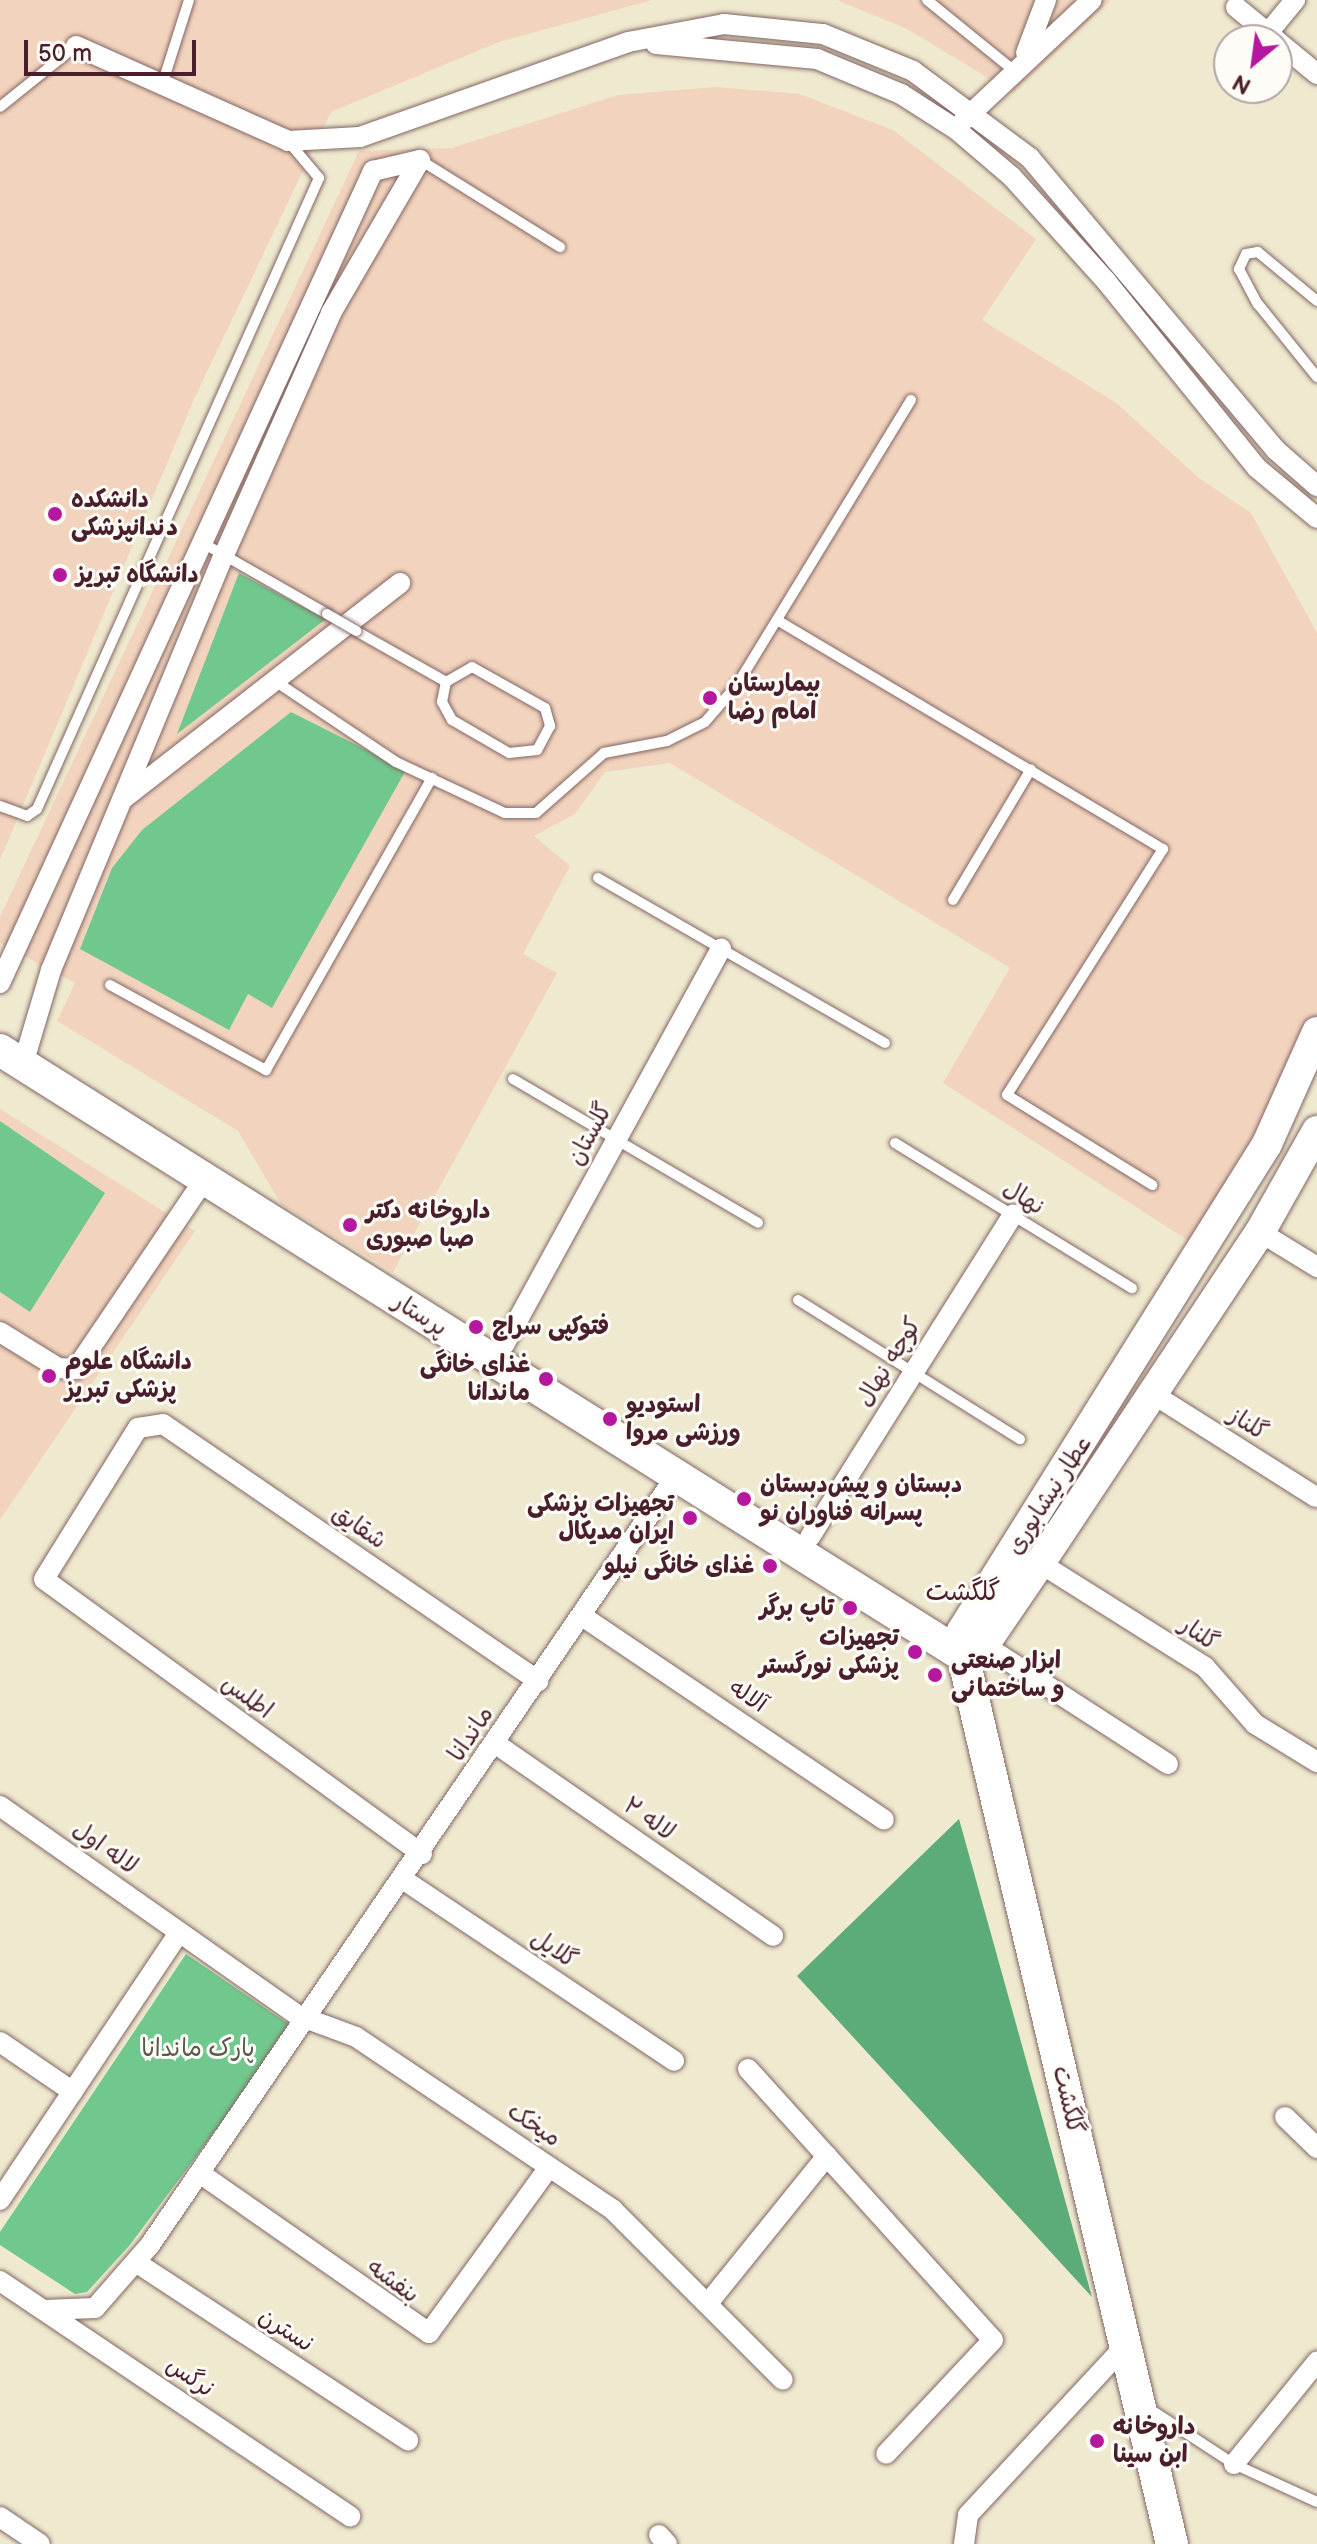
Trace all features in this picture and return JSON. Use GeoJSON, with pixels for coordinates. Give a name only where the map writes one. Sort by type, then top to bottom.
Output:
{"type":"FeatureCollection","features":[{"type":"Feature","properties":{"kind":"main road","name":"پرستار"},"geometry":{"type":"LineString","coordinates":[[0,1031],[17,1054],[204,1180],[676,1476],[970,1644]]}},
{"type":"Feature","properties":{"kind":"main road","name":"عطار نیشابوری"},"geometry":{"type":"LineString","coordinates":[[970,1644],[1267,1144],[1317,1032]]}},
{"type":"Feature","properties":{"kind":"main road","name":"پرستار"},"geometry":{"type":"LineString","coordinates":[[17,1054],[504,1345],[810,1537],[970,1644]]}},
{"type":"Feature","properties":{"kind":"main road","name":"عطار نیشابوری"},"geometry":{"type":"LineString","coordinates":[[970,1644],[1040,1563],[1260,1232],[1317,1131]]}},
{"type":"Feature","properties":{"kind":"main road","name":"گلگشت"},"geometry":{"type":"LineString","coordinates":[[970,1644],[1172,2544]]}},
{"type":"Feature","properties":{"kind":"street"},"geometry":{"type":"LineString","coordinates":[[1018,62],[1046,0]]}},
{"type":"Feature","properties":{"kind":"street"},"geometry":{"type":"LineString","coordinates":[[957,130],[1018,62],[1092,0]]}},
{"type":"Feature","properties":{"kind":"street"},"geometry":{"type":"LineString","coordinates":[[1282,24],[1295,0]]}},
{"type":"Feature","properties":{"kind":"street"},"geometry":{"type":"LineString","coordinates":[[1236,7],[1257,24]]}},
{"type":"Feature","properties":{"kind":"street"},"geometry":{"type":"LineString","coordinates":[[76,46],[288,141],[360,137],[628,42],[724,24],[823,34],[913,71],[973,109],[1030,158],[1126,264],[1276,450],[1317,486]]}},
{"type":"Feature","properties":{"kind":"street"},"geometry":{"type":"LineString","coordinates":[[628,42],[817,59],[901,94],[957,130],[1012,177],[1106,281],[1257,468],[1317,518]]}},
{"type":"Feature","properties":{"kind":"street"},"geometry":{"type":"LineString","coordinates":[[1293,54],[1317,74]]}},
{"type":"Feature","properties":{"kind":"street"},"geometry":{"type":"LineString","coordinates":[[0,983],[95,788],[201,542],[373,171],[420,160]]}},
{"type":"Feature","properties":{"kind":"street"},"geometry":{"type":"LineString","coordinates":[[17,1054],[224,555],[331,313],[420,160]]}},
{"type":"Feature","properties":{"kind":"street"},"geometry":{"type":"LineString","coordinates":[[1257,468],[1276,450]]}},
{"type":"Feature","properties":{"kind":"street"},"geometry":{"type":"LineString","coordinates":[[121,799],[278,683],[400,583]]}},
{"type":"Feature","properties":{"kind":"street"},"geometry":{"type":"LineString","coordinates":[[95,788],[121,799]]}},
{"type":"Feature","properties":{"kind":"street","name":"گلستان"},"geometry":{"type":"LineString","coordinates":[[504,1345],[721,949]]}},
{"type":"Feature","properties":{"kind":"street"},"geometry":{"type":"LineString","coordinates":[[0,1332],[58,1368],[76,1369],[204,1180]]}},
{"type":"Feature","properties":{"kind":"street","name":"کوچه نهال"},"geometry":{"type":"LineString","coordinates":[[810,1537],[1013,1215]]}},
{"type":"Feature","properties":{"kind":"street"},"geometry":{"type":"LineString","coordinates":[[1260,1232],[1317,1267]]}},
{"type":"Feature","properties":{"kind":"street","name":"گلناز"},"geometry":{"type":"LineString","coordinates":[[1153,1394],[1316,1497]]}},
{"type":"Feature","properties":{"kind":"street","name":"اطلس"},"geometry":{"type":"LineString","coordinates":[[149,1421],[55,1552],[44,1579],[422,1854]]}},
{"type":"Feature","properties":{"kind":"street","name":"شقایق"},"geometry":{"type":"LineString","coordinates":[[149,1421],[163,1424],[539,1681]]}},
{"type":"Feature","properties":{"kind":"street","name":"ماندانا"},"geometry":{"type":"LineString","coordinates":[[44,2310],[95,2308],[137,2263],[309,2021],[676,1476]]}},
{"type":"Feature","properties":{"kind":"street","name":"گلنار"},"geometry":{"type":"LineString","coordinates":[[1040,1563],[1205,1667],[1255,1724],[1317,1762]]}},
{"type":"Feature","properties":{"kind":"street","name":"آلاله"},"geometry":{"type":"LineString","coordinates":[[582,1616],[884,1820]]}},
{"type":"Feature","properties":{"kind":"street"},"geometry":{"type":"LineString","coordinates":[[970,1644],[1168,1764]]}},
{"type":"Feature","properties":{"kind":"street","name":"لاله ۲"},"geometry":{"type":"LineString","coordinates":[[496,1744],[773,1936]]}},
{"type":"Feature","properties":{"kind":"street","name":"لاله اول"},"geometry":{"type":"LineString","coordinates":[[0,1806],[179,1933]]}},
{"type":"Feature","properties":{"kind":"street","name":"گلایل"},"geometry":{"type":"LineString","coordinates":[[404,1880],[674,2061]]}},
{"type":"Feature","properties":{"kind":"street"},"geometry":{"type":"LineString","coordinates":[[0,2200],[7,2176],[73,2092],[179,1933],[309,2021]]}},
{"type":"Feature","properties":{"kind":"street","name":"میخک"},"geometry":{"type":"LineString","coordinates":[[309,2021],[356,2037],[613,2210],[709,2302],[783,2380]]}},
{"type":"Feature","properties":{"kind":"street"},"geometry":{"type":"LineString","coordinates":[[0,2042],[73,2092]]}},
{"type":"Feature","properties":{"kind":"street"},"geometry":{"type":"LineString","coordinates":[[748,2069],[993,2340],[886,2454]]}},
{"type":"Feature","properties":{"kind":"street"},"geometry":{"type":"LineString","coordinates":[[1285,2117],[1317,2148]]}},
{"type":"Feature","properties":{"kind":"street"},"geometry":{"type":"LineString","coordinates":[[709,2302],[827,2156]]}},
{"type":"Feature","properties":{"kind":"street","name":"بنفشه"},"geometry":{"type":"LineString","coordinates":[[201,2174],[429,2333],[549,2167]]}},
{"type":"Feature","properties":{"kind":"street","name":"نسترن"},"geometry":{"type":"LineString","coordinates":[[137,2263],[408,2440]]}},
{"type":"Feature","properties":{"kind":"street","name":"نرگس"},"geometry":{"type":"LineString","coordinates":[[0,2281],[350,2516]]}},
{"type":"Feature","properties":{"kind":"street"},"geometry":{"type":"LineString","coordinates":[[964,2544],[968,2515],[1126,2345]]}},
{"type":"Feature","properties":{"kind":"street"},"geometry":{"type":"LineString","coordinates":[[1234,2464],[1317,2362]]}},
{"type":"Feature","properties":{"kind":"street"},"geometry":{"type":"LineString","coordinates":[[0,2517],[40,2544]]}},
{"type":"Feature","properties":{"kind":"lane"},"geometry":{"type":"LineString","coordinates":[[162,85],[189,0]]}},
{"type":"Feature","properties":{"kind":"lane"},"geometry":{"type":"LineString","coordinates":[[927,0],[1018,62]]}},
{"type":"Feature","properties":{"kind":"lane"},"geometry":{"type":"LineString","coordinates":[[0,107],[76,46]]}},
{"type":"Feature","properties":{"kind":"lane"},"geometry":{"type":"LineString","coordinates":[[0,806],[27,816],[37,809],[319,178],[288,141]]}},
{"type":"Feature","properties":{"kind":"lane"},"geometry":{"type":"LineString","coordinates":[[420,160],[560,247]]}},
{"type":"Feature","properties":{"kind":"lane"},"geometry":{"type":"LineString","coordinates":[[1317,301],[1258,252],[1246,254],[1239,269],[1258,304],[1317,377]]}},
{"type":"Feature","properties":{"kind":"lane"},"geometry":{"type":"LineString","coordinates":[[278,683],[432,778],[505,813],[536,813],[604,753],[667,741],[705,722],[777,620],[911,400]]}},
{"type":"Feature","properties":{"kind":"lane"},"geometry":{"type":"LineString","coordinates":[[201,542],[446,682]]}},
{"type":"Feature","properties":{"kind":"lane"},"geometry":{"type":"LineString","coordinates":[[777,620],[1163,849],[1007,1095],[1152,1185]]}},
{"type":"Feature","properties":{"kind":"lane"},"geometry":{"type":"LineString","coordinates":[[482,668],[539,701],[550,726],[544,743],[528,754],[509,753],[452,720],[442,702],[446,682],[462,669],[482,668]]}},
{"type":"Feature","properties":{"kind":"lane"},"geometry":{"type":"LineString","coordinates":[[953,900],[1031,769]]}},
{"type":"Feature","properties":{"kind":"lane"},"geometry":{"type":"LineString","coordinates":[[110,985],[266,1070],[432,778]]}},
{"type":"Feature","properties":{"kind":"lane"},"geometry":{"type":"LineString","coordinates":[[598,878],[885,1043]]}},
{"type":"Feature","properties":{"kind":"lane"},"geometry":{"type":"LineString","coordinates":[[513,1079],[758,1223]]}},
{"type":"Feature","properties":{"kind":"lane","name":"نهال"},"geometry":{"type":"LineString","coordinates":[[895,1143],[1132,1288]]}},
{"type":"Feature","properties":{"kind":"lane"},"geometry":{"type":"LineString","coordinates":[[798,1300],[1020,1439]]}},
{"type":"Feature","properties":{"kind":"lane"},"geometry":{"type":"LineString","coordinates":[[1143,2404],[1234,2464],[1317,2502]]}},
{"type":"Feature","properties":{"kind":"shaded area","name":"دانشگاه تبریز"},"geometry":{"type":"Polygon","coordinates":[[[0,0],[652,0],[499,42],[331,112],[195,397],[0,860],[0,0]]]}},
{"type":"Feature","properties":{"kind":"shaded area"},"geometry":{"type":"Polygon","coordinates":[[[837,0],[1111,0],[1013,93],[907,29],[837,0]]]}},
{"type":"Feature","properties":{"kind":"shaded area","name":"بیمارستان امام رضا"},"geometry":{"type":"Polygon","coordinates":[[[716,87],[800,94],[893,130],[1036,239],[982,320],[1115,402],[1199,478],[1251,513],[1317,633],[1317,1040],[1209,1254],[943,1083],[1010,968],[670,763],[605,772],[575,814],[534,836],[570,866],[523,954],[557,973],[393,1272],[281,1204],[238,1131],[57,1021],[75,983],[0,943],[0,917],[359,151],[452,148],[618,95],[716,87]]]}},
{"type":"Feature","properties":{"kind":"shaded area","name":"دانشگاه علوم پزشکی تبریز"},"geometry":{"type":"Polygon","coordinates":[[[0,1109],[195,1231],[0,1520],[0,1109]]]}},
{"type":"Feature","properties":{"kind":"green space"},"geometry":{"type":"Polygon","coordinates":[[[239,573],[326,619],[177,734],[239,573]]]}},
{"type":"Feature","properties":{"kind":"green space"},"geometry":{"type":"Polygon","coordinates":[[[291,712],[406,770],[272,1008],[248,994],[229,1030],[80,949],[112,868],[142,830],[291,712]]]}},
{"type":"Feature","properties":{"kind":"green space"},"geometry":{"type":"Polygon","coordinates":[[[0,1121],[105,1193],[30,1312],[0,1292],[0,1121]]]}},
{"type":"Feature","properties":{"kind":"green space"},"geometry":{"type":"Polygon","coordinates":[[[959,1819],[1092,2297],[797,1976],[959,1819]]]}},
{"type":"Feature","properties":{"kind":"green space","name":"پارک ماندانا"},"geometry":{"type":"Polygon","coordinates":[[[186,1954],[293,2027],[129,2246],[87,2292],[75,2294],[0,2245],[0,2232],[186,1954]]]}},
{"type":"Feature","properties":{"kind":"place","name":"دانشکده دندانپزشکی"},"geometry":{"type":"Point","coordinates":[55,514]}},
{"type":"Feature","properties":{"kind":"place","name":"دانشگاه تبریز"},"geometry":{"type":"Point","coordinates":[60,575]}},
{"type":"Feature","properties":{"kind":"place","name":"بیمارستان امام رضا"},"geometry":{"type":"Point","coordinates":[710,698]}},
{"type":"Feature","properties":{"kind":"place","name":"داروخانه دکتر صبا صبوری"},"geometry":{"type":"Point","coordinates":[350,1225]}},
{"type":"Feature","properties":{"kind":"place","name":"فتوکپی سراج"},"geometry":{"type":"Point","coordinates":[476,1327]}},
{"type":"Feature","properties":{"kind":"place","name":"دانشگاه علوم پزشکی تبریز"},"geometry":{"type":"Point","coordinates":[49,1376]}},
{"type":"Feature","properties":{"kind":"place","name":"غذای خانگی ماندانا"},"geometry":{"type":"Point","coordinates":[546,1379]}},
{"type":"Feature","properties":{"kind":"place","name":"استودیو ورزشی مروا"},"geometry":{"type":"Point","coordinates":[610,1419]}},
{"type":"Feature","properties":{"kind":"place","name":"دبستان و پیش‌دبستان پسرانه فناوران نو"},"geometry":{"type":"Point","coordinates":[744,1499]}},
{"type":"Feature","properties":{"kind":"place","name":"تجهیزات پزشکی ایران مدیکال"},"geometry":{"type":"Point","coordinates":[690,1518]}},
{"type":"Feature","properties":{"kind":"place","name":"غذای خانگی نیلو"},"geometry":{"type":"Point","coordinates":[770,1566]}},
{"type":"Feature","properties":{"kind":"place","name":"تاپ برگر"},"geometry":{"type":"Point","coordinates":[850,1608]}},
{"type":"Feature","properties":{"kind":"place","name":"تجهیزات پزشکی نورگستر"},"geometry":{"type":"Point","coordinates":[915,1652]}},
{"type":"Feature","properties":{"kind":"place","name":"ابزار صنعتی و ساختمانی"},"geometry":{"type":"Point","coordinates":[935,1675]}},
{"type":"Feature","properties":{"kind":"place","name":"داروخانه ابن سینا"},"geometry":{"type":"Point","coordinates":[1097,2441]}},
{"type":"Feature","properties":{"kind":"district","name":"گلگشت"},"geometry":{"type":"Point","coordinates":[963,1593]}}]}
